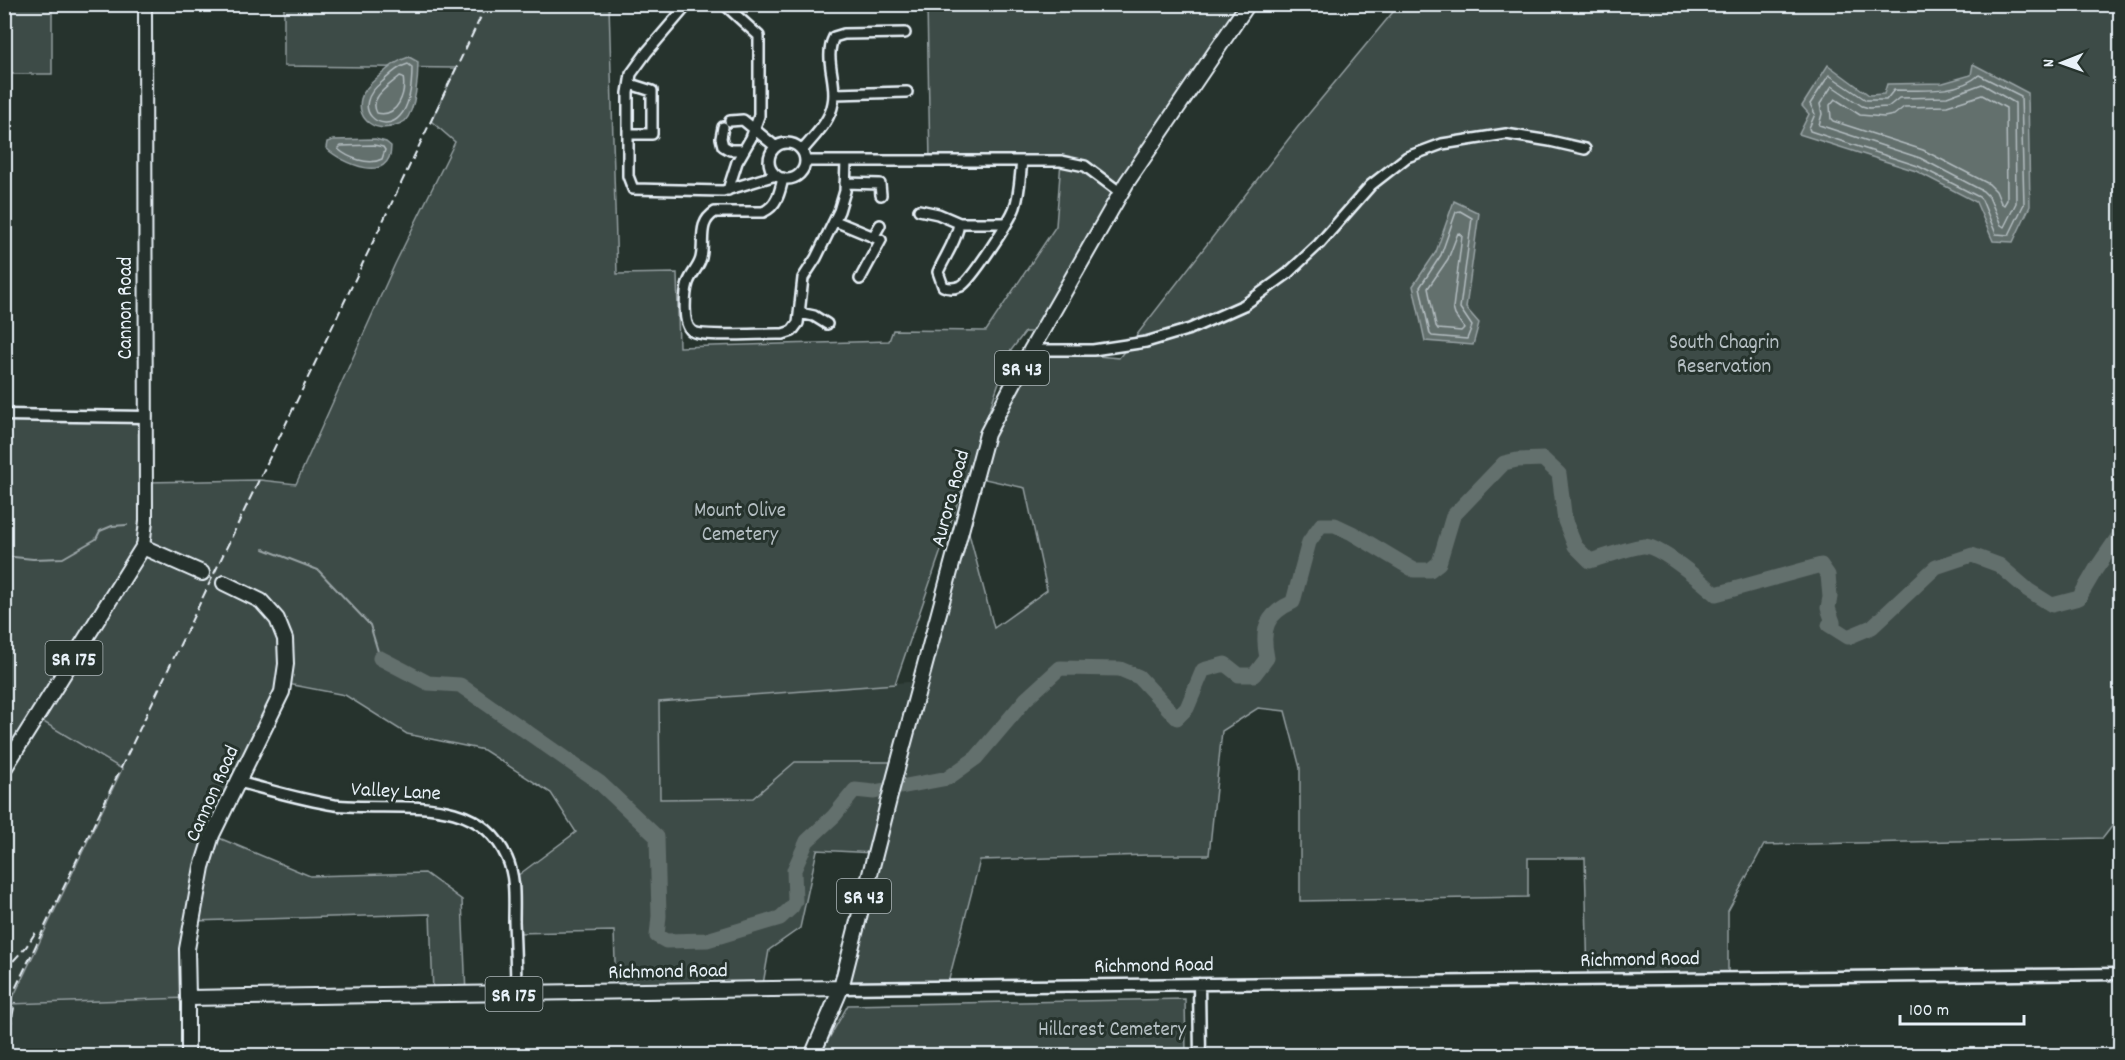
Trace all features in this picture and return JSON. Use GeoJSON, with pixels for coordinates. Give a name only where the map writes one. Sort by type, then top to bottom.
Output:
{"type":"FeatureCollection","features":[{"type":"Feature","properties":{"kind":"main road","name":"Cannon Road"},"geometry":{"type":"LineString","coordinates":[[143,547],[146,521],[146,4]]}},
{"type":"Feature","properties":{"kind":"main road","name":"Aurora Road"},"geometry":{"type":"LineString","coordinates":[[812,1056],[841,988],[895,776],[987,434],[1031,350],[1121,193],[1248,4]]}},
{"type":"Feature","properties":{"kind":"main road"},"geometry":{"type":"LineString","coordinates":[[143,547],[202,573]]}},
{"type":"Feature","properties":{"kind":"main road","name":"SR 175"},"geometry":{"type":"LineString","coordinates":[[4,769],[143,547]]}},
{"type":"Feature","properties":{"kind":"main road","name":"Cannon Road"},"geometry":{"type":"LineString","coordinates":[[188,1056],[187,949],[195,899],[212,835],[282,692],[286,664],[285,639],[277,619],[261,601],[224,583]]}},
{"type":"Feature","properties":{"kind":"main road","name":"Richmond Road"},"geometry":{"type":"LineString","coordinates":[[188,998],[841,988]]}},
{"type":"Feature","properties":{"kind":"street"},"geometry":{"type":"LineString","coordinates":[[688,4],[646,52],[631,74],[628,176],[633,189],[723,191],[780,176],[798,175],[805,161],[802,151],[790,143],[776,147],[769,161],[780,176],[776,200],[769,209],[763,212],[715,213],[706,221],[703,228],[701,257],[689,282],[686,295],[686,325],[696,333],[703,335],[783,334],[792,331],[800,313],[803,278],[816,258],[834,221],[845,191],[846,161]]}},
{"type":"Feature","properties":{"kind":"street"},"geometry":{"type":"LineString","coordinates":[[724,4],[759,36],[759,116],[737,162],[728,190]]}},
{"type":"Feature","properties":{"kind":"street"},"geometry":{"type":"LineString","coordinates":[[802,151],[832,109],[834,94],[831,82],[830,49],[834,38],[843,34],[905,33]]}},
{"type":"Feature","properties":{"kind":"street"},"geometry":{"type":"LineString","coordinates":[[628,134],[652,134],[652,90],[630,84]]}},
{"type":"Feature","properties":{"kind":"street"},"geometry":{"type":"LineString","coordinates":[[834,94],[907,92]]}},
{"type":"Feature","properties":{"kind":"street"},"geometry":{"type":"LineString","coordinates":[[744,150],[730,150],[723,146],[721,138],[727,124],[743,120],[776,147]]}},
{"type":"Feature","properties":{"kind":"street"},"geometry":{"type":"LineString","coordinates":[[1031,350],[1093,350],[1146,342],[1190,329],[1244,304],[1287,274],[1319,244],[1371,185],[1407,157],[1442,144],[1506,134],[1585,149]]}},
{"type":"Feature","properties":{"kind":"street"},"geometry":{"type":"LineString","coordinates":[[805,161],[1060,161],[1085,166],[1121,193]]}},
{"type":"Feature","properties":{"kind":"street"},"geometry":{"type":"LineString","coordinates":[[959,223],[956,238],[938,272],[943,286],[949,289],[962,286],[973,276],[1015,208],[1022,161]]}},
{"type":"Feature","properties":{"kind":"street"},"geometry":{"type":"LineString","coordinates":[[845,183],[880,184],[881,195]]}},
{"type":"Feature","properties":{"kind":"street"},"geometry":{"type":"LineString","coordinates":[[919,210],[938,214],[959,223],[1006,223]]}},
{"type":"Feature","properties":{"kind":"street"},"geometry":{"type":"LineString","coordinates":[[834,221],[881,240],[860,279]]}},
{"type":"Feature","properties":{"kind":"street"},"geometry":{"type":"LineString","coordinates":[[873,237],[880,225]]}},
{"type":"Feature","properties":{"kind":"street"},"geometry":{"type":"LineString","coordinates":[[800,313],[814,316],[827,324]]}},
{"type":"Feature","properties":{"kind":"street"},"geometry":{"type":"LineString","coordinates":[[4,415],[146,417]]}},
{"type":"Feature","properties":{"kind":"street","name":"Valley Lane"},"geometry":{"type":"LineString","coordinates":[[238,782],[308,800],[362,807],[427,808],[456,812],[474,820],[495,838],[507,857],[513,879],[516,994]]}},
{"type":"Feature","properties":{"kind":"street","name":"Richmond Road"},"geometry":{"type":"LineString","coordinates":[[841,988],[2121,974]]}},
{"type":"Feature","properties":{"kind":"street"},"geometry":{"type":"LineString","coordinates":[[1199,984],[1200,1056]]}},
{"type":"Feature","properties":{"kind":"shaded area"},"geometry":{"type":"Polygon","coordinates":[[[921,681],[898,762],[795,762],[753,798],[660,799],[658,702],[921,681]]]}},
{"type":"Feature","properties":{"kind":"shaded area"},"geometry":{"type":"Polygon","coordinates":[[[37,718],[122,769],[33,954],[188,998],[188,1055],[5,1055],[4,769],[37,718]]]}},
{"type":"Feature","properties":{"kind":"green space"},"geometry":{"type":"Polygon","coordinates":[[[4,5],[52,5],[52,74],[5,74],[4,5]]]}},
{"type":"Feature","properties":{"kind":"green space"},"geometry":{"type":"Polygon","coordinates":[[[284,5],[609,5],[617,274],[677,273],[679,347],[889,341],[893,330],[986,331],[1056,226],[1061,161],[930,161],[927,5],[1248,5],[1127,182],[1041,332],[1025,332],[1009,353],[895,684],[659,702],[660,799],[753,798],[795,762],[898,762],[965,518],[994,628],[1047,590],[1025,488],[976,477],[987,434],[1031,350],[1119,358],[1297,128],[1397,5],[2120,5],[2120,816],[2103,838],[1764,845],[1728,911],[1728,978],[1588,980],[1585,858],[1528,858],[1528,897],[1300,901],[1300,768],[1285,711],[1258,708],[1222,731],[1209,855],[980,860],[947,987],[841,988],[874,853],[817,850],[800,928],[769,950],[762,990],[616,992],[614,931],[515,933],[513,879],[576,832],[551,793],[484,750],[407,734],[345,695],[283,683],[212,835],[310,876],[425,873],[462,900],[466,995],[433,992],[430,914],[192,921],[188,998],[10,1004],[122,769],[37,718],[5,769],[5,415],[146,417],[146,482],[260,480],[296,484],[395,264],[455,142],[431,121],[456,68],[284,66],[284,5]]]}},
{"type":"Feature","properties":{"kind":"green space","name":"Hillcrest Cemetery"},"geometry":{"type":"Polygon","coordinates":[[[1185,999],[1186,1055],[819,1056],[848,1005],[1185,999]]]}},
{"type":"Feature","properties":{"kind":"water"},"geometry":{"type":"Polygon","coordinates":[[[409,57],[418,62],[418,76],[409,116],[404,122],[389,127],[375,126],[365,119],[360,107],[364,92],[389,68],[409,57]]]}},
{"type":"Feature","properties":{"kind":"water"},"geometry":{"type":"Polygon","coordinates":[[[1973,64],[2028,93],[2030,206],[2013,242],[1993,241],[1976,202],[1916,171],[1799,134],[1809,114],[1802,106],[1828,65],[1869,95],[1884,94],[1887,84],[1943,83],[1971,75],[1973,64]]]}},
{"type":"Feature","properties":{"kind":"water"},"geometry":{"type":"Polygon","coordinates":[[[375,139],[391,146],[389,158],[383,165],[375,168],[354,165],[326,148],[327,142],[333,140],[375,139]]]}},
{"type":"Feature","properties":{"kind":"water"},"geometry":{"type":"Polygon","coordinates":[[[1454,201],[1479,213],[1466,308],[1479,323],[1473,345],[1425,341],[1413,286],[1436,252],[1454,201]]]}},
{"type":"Feature","properties":{"kind":"waterway"},"geometry":{"type":"LineString","coordinates":[[380,658],[428,683],[460,685],[600,783],[657,837],[659,916],[657,936],[666,941],[707,940],[780,918],[792,907],[795,901],[794,870],[807,841],[834,816],[855,790],[874,792],[948,778],[976,758],[1026,699],[1060,668],[1120,669],[1139,677],[1177,718],[1187,708],[1203,670],[1225,664],[1239,675],[1254,675],[1267,658],[1265,631],[1271,617],[1293,602],[1309,542],[1321,525],[1335,525],[1352,533],[1414,570],[1430,570],[1439,563],[1453,516],[1504,463],[1543,459],[1559,474],[1565,521],[1575,546],[1590,561],[1641,546],[1653,548],[1672,559],[1716,594],[1821,565],[1828,575],[1830,597],[1828,608],[1833,622],[1829,625],[1848,637],[1872,627],[1936,567],[1972,555],[1999,565],[2028,590],[2052,605],[2079,598],[2120,534]]}},
{"type":"Feature","properties":{"kind":"waterway"},"geometry":{"type":"LineString","coordinates":[[4,556],[33,559],[63,558],[96,539],[100,531],[112,526],[127,525]]}},
{"type":"Feature","properties":{"kind":"waterway"},"geometry":{"type":"LineString","coordinates":[[264,549],[318,570],[370,625],[380,658]]}},
{"type":"Feature","properties":{"kind":"tunnel"},"geometry":{"type":"LineString","coordinates":[[202,573],[224,583]]}},
{"type":"Feature","properties":{"kind":"railway"},"geometry":{"type":"LineString","coordinates":[[4,1012],[487,4]]}},
{"type":"Feature","properties":{"kind":"railway"},"geometry":{"type":"LineString","coordinates":[[4,971],[26,947],[37,930]]}},
{"type":"Feature","properties":{"kind":"railway"},"geometry":{"type":"LineString","coordinates":[[5,1056],[15,1002]]}},
{"type":"Feature","properties":{"kind":"park label","name":"South Chagrin Reservation"},"geometry":{"type":"Point","coordinates":[1724,353]}},
{"type":"Feature","properties":{"kind":"park label","name":"Mount Olive Cemetery"},"geometry":{"type":"Point","coordinates":[740,521]}}]}
